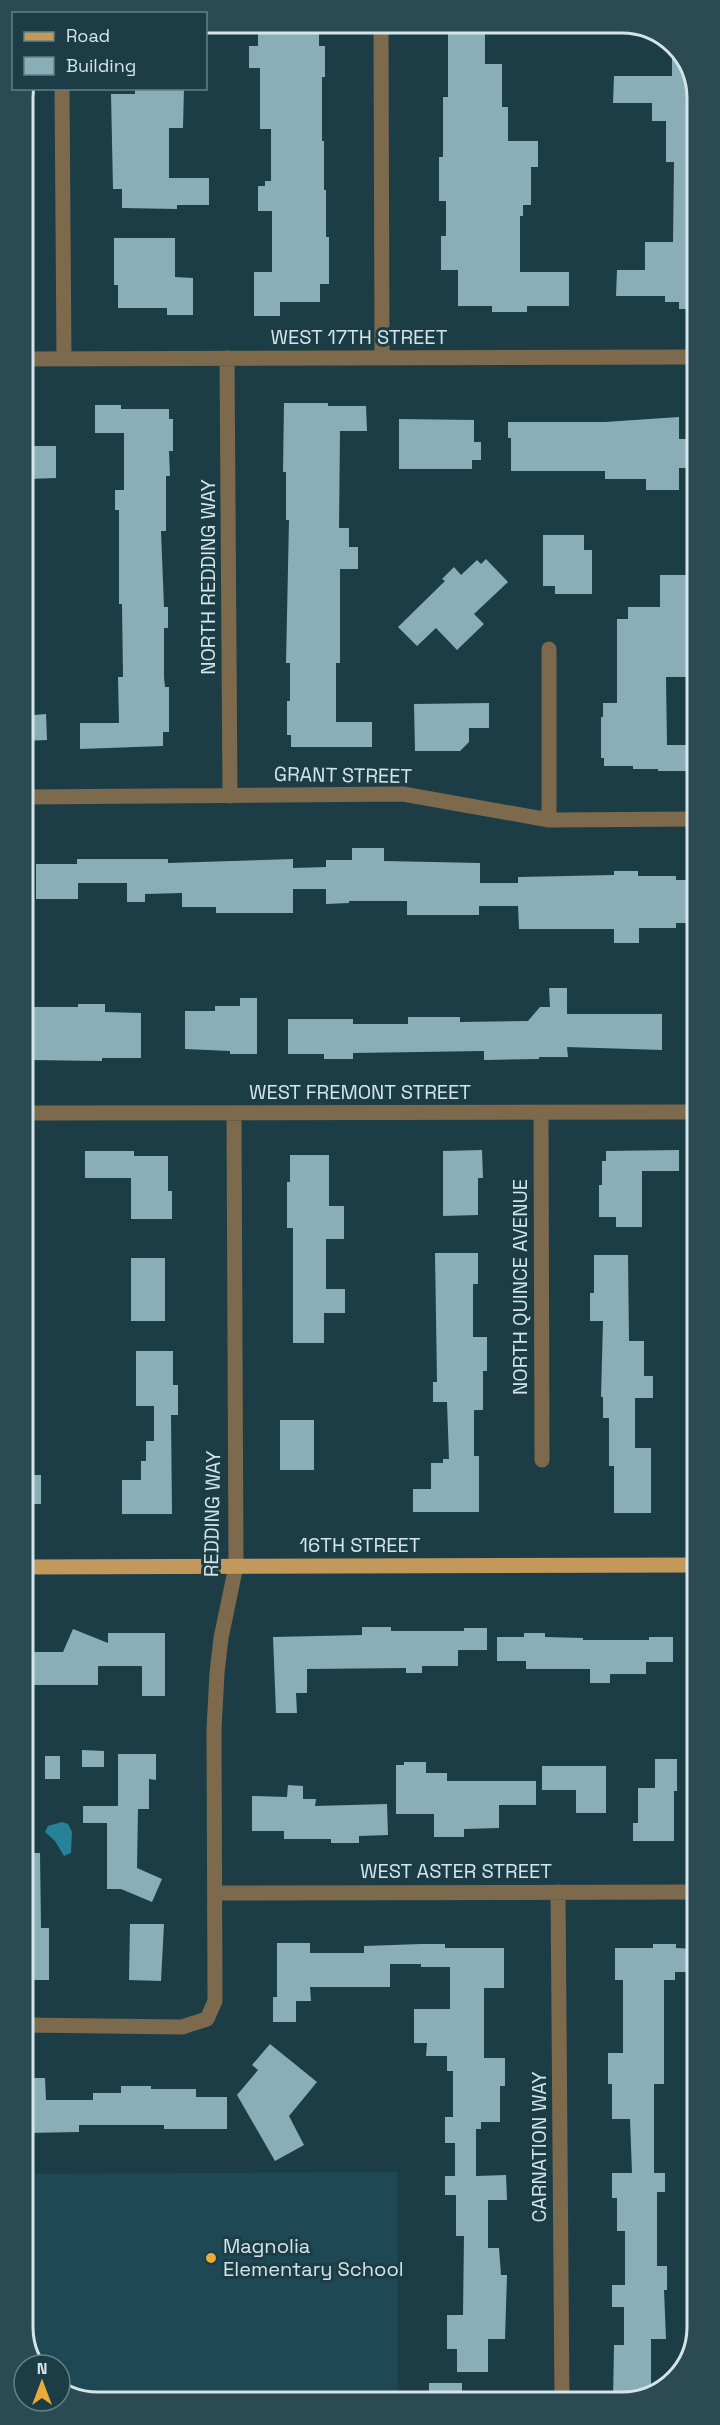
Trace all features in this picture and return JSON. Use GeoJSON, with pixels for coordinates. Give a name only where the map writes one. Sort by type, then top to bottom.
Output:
{"type":"FeatureCollection","features":[{"type":"Feature","properties":{"kind":"main road","name":"16TH STREET"},"geometry":{"type":"LineString","coordinates":[[33,1567],[687,1564]]}},
{"type":"Feature","properties":{"kind":"street"},"geometry":{"type":"LineString","coordinates":[[381,33],[382,358]]}},
{"type":"Feature","properties":{"kind":"street"},"geometry":{"type":"LineString","coordinates":[[62,90],[64,359]]}},
{"type":"Feature","properties":{"kind":"street","name":"WEST 17TH STREET"},"geometry":{"type":"LineString","coordinates":[[33,359],[687,357]]}},
{"type":"Feature","properties":{"kind":"street","name":"NORTH REDDING WAY"},"geometry":{"type":"LineString","coordinates":[[227,358],[230,796]]}},
{"type":"Feature","properties":{"kind":"street"},"geometry":{"type":"LineString","coordinates":[[549,649],[549,820]]}},
{"type":"Feature","properties":{"kind":"street","name":"GRANT STREET"},"geometry":{"type":"LineString","coordinates":[[33,797],[403,794],[549,820],[687,819]]}},
{"type":"Feature","properties":{"kind":"street","name":"WEST FREMONT STREET"},"geometry":{"type":"LineString","coordinates":[[33,1113],[687,1112]]}},
{"type":"Feature","properties":{"kind":"street","name":"NORTH QUINCE AVENUE"},"geometry":{"type":"LineString","coordinates":[[541,1113],[542,1460]]}},
{"type":"Feature","properties":{"kind":"street","name":"REDDING WAY"},"geometry":{"type":"LineString","coordinates":[[33,2025],[182,2027],[207,2019],[215,2001],[214,1729],[217,1673],[236,1566],[234,1114]]}},
{"type":"Feature","properties":{"kind":"street","name":"CARNATION WAY"},"geometry":{"type":"LineString","coordinates":[[558,1892],[562,2392]]}},
{"type":"Feature","properties":{"kind":"street","name":"WEST ASTER STREET"},"geometry":{"type":"LineString","coordinates":[[215,1893],[687,1892]]}},
{"type":"Feature","properties":{"kind":"shaded area","name":"Magnolia Elementary School"},"geometry":{"type":"Polygon","coordinates":[[[397,2172],[398,2392],[94,2392],[81,2390],[72,2386],[72,2353],[39,2353],[33,2327],[33,2174],[397,2172]]]}},
{"type":"Feature","properties":{"kind":"water"},"geometry":{"type":"Polygon","coordinates":[[[62,1822],[68,1824],[72,1832],[71,1853],[64,1856],[55,1841],[45,1832],[48,1826],[62,1822]]]}},
{"type":"Feature","properties":{"kind":"building"},"geometry":{"type":"Polygon","coordinates":[[[258,33],[319,33],[319,46],[325,46],[325,77],[322,77],[322,141],[324,141],[326,237],[329,237],[329,284],[320,284],[320,302],[280,302],[280,316],[254,316],[254,272],[272,272],[272,211],[258,211],[258,186],[265,186],[265,181],[271,181],[271,129],[260,129],[260,68],[249,68],[249,46],[258,46],[258,33]]]}},
{"type":"Feature","properties":{"kind":"building"},"geometry":{"type":"Polygon","coordinates":[[[448,33],[485,33],[485,64],[502,64],[502,107],[508,107],[508,141],[538,141],[538,167],[531,167],[531,205],[523,205],[523,216],[520,216],[520,272],[569,272],[569,306],[527,306],[527,312],[492,312],[492,306],[458,306],[458,270],[441,270],[441,236],[446,236],[446,201],[439,201],[439,157],[443,157],[443,97],[448,97],[448,33]]]}},
{"type":"Feature","properties":{"kind":"building"},"geometry":{"type":"Polygon","coordinates":[[[672,58],[682,73],[687,98],[687,309],[679,309],[679,302],[665,302],[665,296],[616,296],[617,270],[645,270],[645,242],[673,242],[674,162],[666,162],[666,121],[652,121],[652,103],[613,103],[614,76],[672,76],[672,58]]]}},
{"type":"Feature","properties":{"kind":"building"},"geometry":{"type":"Polygon","coordinates":[[[135,90],[184,90],[183,128],[169,128],[169,178],[209,178],[209,205],[177,205],[177,209],[122,208],[122,189],[113,189],[111,94],[135,94],[135,90]]]}},
{"type":"Feature","properties":{"kind":"building"},"geometry":{"type":"Polygon","coordinates":[[[114,238],[175,238],[175,277],[193,278],[193,315],[167,315],[167,308],[118,308],[118,285],[114,285],[114,238]]]}},
{"type":"Feature","properties":{"kind":"building"},"geometry":{"type":"Polygon","coordinates":[[[284,403],[366,406],[367,431],[340,431],[339,528],[349,528],[349,547],[358,547],[358,569],[340,569],[340,663],[336,663],[336,722],[372,722],[372,747],[291,747],[291,735],[287,735],[287,701],[290,701],[290,663],[286,663],[289,520],[286,520],[286,472],[283,472],[284,403]]]}},
{"type":"Feature","properties":{"kind":"building"},"geometry":{"type":"Polygon","coordinates":[[[95,405],[121,405],[121,409],[169,409],[169,419],[173,419],[173,451],[169,451],[170,476],[166,476],[166,531],[161,531],[164,607],[168,607],[168,628],[164,628],[164,677],[165,687],[169,687],[169,732],[163,732],[163,746],[80,749],[80,723],[119,723],[118,677],[123,677],[122,604],[119,604],[119,510],[115,510],[115,490],[124,490],[124,433],[95,433],[95,405]]]}},
{"type":"Feature","properties":{"kind":"building"},"geometry":{"type":"Polygon","coordinates":[[[679,417],[679,439],[687,439],[687,468],[679,468],[679,490],[646,490],[646,479],[605,479],[605,471],[511,471],[511,438],[508,438],[508,422],[605,422],[679,417]]]}},
{"type":"Feature","properties":{"kind":"building"},"geometry":{"type":"Polygon","coordinates":[[[399,419],[474,420],[474,442],[481,442],[481,460],[472,460],[472,469],[399,469],[399,419]]]}},
{"type":"Feature","properties":{"kind":"building"},"geometry":{"type":"Polygon","coordinates":[[[33,446],[56,446],[56,478],[33,479],[33,446]]]}},
{"type":"Feature","properties":{"kind":"building"},"geometry":{"type":"Polygon","coordinates":[[[543,535],[584,535],[584,550],[592,550],[592,594],[555,594],[555,586],[543,586],[543,535]]]}},
{"type":"Feature","properties":{"kind":"building"},"geometry":{"type":"Polygon","coordinates":[[[486,559],[508,582],[474,614],[484,624],[457,650],[436,628],[417,646],[398,627],[445,581],[442,579],[454,567],[461,575],[477,560],[481,564],[486,559]]]}},
{"type":"Feature","properties":{"kind":"building"},"geometry":{"type":"Polygon","coordinates":[[[660,575],[687,575],[687,677],[666,677],[667,745],[687,745],[687,771],[604,766],[604,758],[601,758],[603,703],[617,703],[617,619],[628,619],[628,607],[660,607],[660,575]]]}},
{"type":"Feature","properties":{"kind":"building"},"geometry":{"type":"Polygon","coordinates":[[[489,703],[489,728],[469,728],[469,742],[460,751],[415,751],[414,704],[489,703]]]}},
{"type":"Feature","properties":{"kind":"building"},"geometry":{"type":"Polygon","coordinates":[[[46,714],[47,740],[33,741],[33,715],[46,714]]]}},
{"type":"Feature","properties":{"kind":"building"},"geometry":{"type":"Polygon","coordinates":[[[352,848],[384,848],[384,861],[480,863],[480,883],[518,883],[518,877],[614,875],[614,871],[638,871],[638,876],[676,876],[676,880],[687,880],[687,923],[676,923],[676,928],[639,928],[639,943],[614,943],[614,929],[519,929],[518,906],[479,906],[479,915],[407,915],[407,901],[349,901],[349,903],[326,904],[326,889],[293,889],[293,913],[216,913],[216,907],[182,907],[182,893],[145,894],[145,902],[127,902],[127,883],[78,883],[78,899],[36,899],[36,864],[77,864],[77,859],[168,859],[168,863],[293,859],[293,868],[326,867],[326,860],[352,860],[352,848]]]}},
{"type":"Feature","properties":{"kind":"building"},"geometry":{"type":"Polygon","coordinates":[[[549,988],[567,988],[567,1014],[662,1014],[662,1050],[567,1047],[568,1057],[484,1060],[484,1051],[353,1053],[353,1059],[324,1059],[324,1054],[288,1054],[288,1019],[353,1019],[353,1024],[408,1024],[408,1017],[460,1017],[460,1022],[528,1021],[540,1007],[550,1007],[549,988]]]}},
{"type":"Feature","properties":{"kind":"building"},"geometry":{"type":"Polygon","coordinates":[[[240,998],[257,998],[257,1054],[230,1054],[230,1051],[185,1049],[185,1011],[215,1011],[215,1006],[240,1006],[240,998]]]}},
{"type":"Feature","properties":{"kind":"building"},"geometry":{"type":"Polygon","coordinates":[[[78,1004],[105,1004],[105,1012],[141,1013],[141,1058],[102,1058],[102,1061],[33,1060],[33,1007],[78,1007],[78,1004]]]}},
{"type":"Feature","properties":{"kind":"building"},"geometry":{"type":"Polygon","coordinates":[[[482,1150],[483,1178],[478,1178],[478,1215],[443,1216],[443,1151],[482,1150]]]}},
{"type":"Feature","properties":{"kind":"building"},"geometry":{"type":"Polygon","coordinates":[[[679,1150],[679,1171],[642,1171],[642,1227],[616,1227],[616,1217],[599,1217],[599,1185],[602,1185],[602,1161],[606,1161],[606,1151],[679,1150]]]}},
{"type":"Feature","properties":{"kind":"building"},"geometry":{"type":"Polygon","coordinates":[[[85,1151],[134,1151],[134,1156],[168,1156],[168,1191],[172,1191],[172,1219],[131,1219],[131,1178],[85,1178],[85,1151]]]}},
{"type":"Feature","properties":{"kind":"building"},"geometry":{"type":"Polygon","coordinates":[[[290,1155],[329,1155],[329,1206],[344,1206],[344,1239],[326,1239],[326,1289],[345,1289],[345,1313],[324,1313],[324,1343],[293,1343],[293,1228],[287,1228],[287,1182],[290,1182],[290,1155]]]}},
{"type":"Feature","properties":{"kind":"building"},"geometry":{"type":"Polygon","coordinates":[[[435,1253],[478,1253],[478,1284],[473,1284],[473,1337],[487,1337],[487,1371],[483,1371],[483,1410],[474,1410],[474,1456],[479,1456],[479,1512],[413,1512],[413,1489],[431,1489],[431,1463],[443,1463],[443,1459],[449,1459],[447,1402],[433,1402],[433,1382],[437,1382],[435,1253]]]}},
{"type":"Feature","properties":{"kind":"building"},"geometry":{"type":"Polygon","coordinates":[[[594,1255],[628,1255],[629,1341],[644,1341],[644,1376],[653,1376],[653,1398],[635,1398],[635,1448],[651,1448],[651,1513],[614,1513],[614,1466],[609,1466],[609,1418],[603,1418],[603,1397],[601,1397],[603,1321],[590,1321],[590,1293],[594,1293],[594,1255]]]}},
{"type":"Feature","properties":{"kind":"building"},"geometry":{"type":"Polygon","coordinates":[[[131,1258],[165,1258],[165,1321],[131,1321],[131,1258]]]}},
{"type":"Feature","properties":{"kind":"building"},"geometry":{"type":"Polygon","coordinates":[[[136,1351],[173,1351],[173,1385],[178,1385],[178,1415],[171,1415],[172,1514],[122,1514],[122,1480],[141,1480],[141,1461],[146,1461],[146,1441],[154,1441],[154,1406],[136,1406],[136,1351]]]}},
{"type":"Feature","properties":{"kind":"building"},"geometry":{"type":"Polygon","coordinates":[[[280,1420],[314,1420],[314,1470],[280,1470],[280,1420]]]}},
{"type":"Feature","properties":{"kind":"building"},"geometry":{"type":"Polygon","coordinates":[[[33,1475],[41,1475],[41,1504],[33,1504],[33,1475]]]}},
{"type":"Feature","properties":{"kind":"building"},"geometry":{"type":"Polygon","coordinates":[[[362,1627],[391,1627],[391,1631],[464,1631],[464,1628],[487,1628],[487,1650],[458,1650],[458,1666],[422,1666],[422,1673],[406,1673],[406,1668],[307,1669],[307,1693],[296,1693],[297,1713],[276,1713],[273,1637],[362,1635],[362,1627]]]}},
{"type":"Feature","properties":{"kind":"building"},"geometry":{"type":"Polygon","coordinates":[[[73,1629],[108,1643],[108,1633],[165,1633],[165,1696],[142,1696],[142,1666],[98,1666],[98,1685],[33,1685],[33,1652],[63,1652],[73,1629]]]}},
{"type":"Feature","properties":{"kind":"building"},"geometry":{"type":"Polygon","coordinates":[[[524,1633],[545,1633],[545,1637],[583,1638],[583,1640],[649,1640],[649,1637],[673,1637],[673,1662],[646,1662],[646,1674],[610,1674],[610,1683],[590,1683],[590,1669],[526,1669],[526,1661],[497,1661],[497,1637],[524,1637],[524,1633]]]}},
{"type":"Feature","properties":{"kind":"building"},"geometry":{"type":"Polygon","coordinates":[[[82,1750],[104,1751],[104,1767],[82,1767],[82,1750]]]}},
{"type":"Feature","properties":{"kind":"building"},"geometry":{"type":"Polygon","coordinates":[[[118,1754],[156,1754],[156,1780],[149,1779],[149,1809],[138,1809],[137,1868],[162,1879],[152,1902],[121,1889],[107,1889],[107,1823],[83,1823],[83,1806],[118,1806],[118,1754]]]}},
{"type":"Feature","properties":{"kind":"building"},"geometry":{"type":"Polygon","coordinates":[[[45,1756],[60,1756],[60,1779],[45,1779],[45,1756]]]}},
{"type":"Feature","properties":{"kind":"building"},"geometry":{"type":"Polygon","coordinates":[[[655,1759],[677,1759],[677,1791],[674,1791],[674,1841],[633,1841],[633,1823],[638,1823],[638,1788],[655,1788],[655,1759]]]}},
{"type":"Feature","properties":{"kind":"building"},"geometry":{"type":"Polygon","coordinates":[[[404,1762],[426,1762],[426,1773],[447,1773],[447,1781],[536,1781],[536,1805],[499,1805],[499,1828],[464,1829],[464,1837],[434,1837],[434,1814],[396,1814],[396,1765],[404,1765],[404,1762]]]}},
{"type":"Feature","properties":{"kind":"building"},"geometry":{"type":"Polygon","coordinates":[[[542,1766],[606,1766],[606,1813],[576,1813],[576,1790],[542,1790],[542,1766]]]}},
{"type":"Feature","properties":{"kind":"building"},"geometry":{"type":"Polygon","coordinates":[[[288,1785],[303,1786],[303,1799],[316,1799],[315,1806],[387,1804],[388,1835],[359,1836],[359,1843],[331,1843],[331,1839],[284,1839],[284,1831],[252,1831],[252,1796],[287,1797],[288,1785]]]}},
{"type":"Feature","properties":{"kind":"building"},"geometry":{"type":"Polygon","coordinates":[[[33,1853],[40,1853],[41,1928],[49,1928],[49,1980],[33,1980],[33,1853]]]}},
{"type":"Feature","properties":{"kind":"building"},"geometry":{"type":"Polygon","coordinates":[[[130,1924],[164,1924],[161,1981],[129,1980],[130,1924]]]}},
{"type":"Feature","properties":{"kind":"building"},"geometry":{"type":"Polygon","coordinates":[[[277,1943],[310,1943],[310,1953],[364,1953],[364,1946],[421,1944],[445,1944],[445,1948],[504,1948],[504,1988],[484,1988],[484,2058],[505,2058],[505,2086],[500,2086],[500,2122],[481,2122],[481,2129],[476,2129],[476,2176],[506,2175],[507,2200],[488,2200],[488,2248],[499,2248],[501,2275],[507,2275],[505,2339],[488,2339],[488,2372],[457,2372],[457,2349],[447,2349],[447,2315],[463,2315],[464,2236],[456,2236],[456,2195],[445,2195],[445,2176],[455,2176],[455,2143],[445,2143],[445,2117],[453,2117],[453,2071],[447,2071],[447,2056],[426,2056],[427,2043],[414,2043],[414,2009],[450,2009],[450,1967],[390,1964],[390,1987],[310,1987],[311,2001],[296,2001],[296,2022],[273,2022],[273,1997],[277,1997],[277,1943]]]}},
{"type":"Feature","properties":{"kind":"building"},"geometry":{"type":"Polygon","coordinates":[[[653,1944],[676,1944],[676,1948],[687,1949],[687,1972],[675,1972],[675,1980],[664,1980],[664,2084],[654,2084],[654,2173],[665,2173],[665,2192],[657,2192],[657,2266],[667,2266],[667,2290],[664,2290],[666,2339],[651,2339],[651,2385],[634,2391],[613,2392],[614,2345],[624,2345],[624,2307],[612,2307],[612,2285],[625,2285],[625,2231],[617,2231],[617,2198],[612,2198],[612,2173],[632,2173],[630,2119],[612,2119],[612,2084],[608,2084],[608,2053],[623,2053],[623,1980],[615,1980],[615,1948],[653,1948],[653,1944]]]}},
{"type":"Feature","properties":{"kind":"building"},"geometry":{"type":"Polygon","coordinates":[[[270,2044],[317,2082],[289,2116],[304,2145],[275,2161],[237,2095],[258,2070],[252,2065],[270,2044]]]}},
{"type":"Feature","properties":{"kind":"building"},"geometry":{"type":"Polygon","coordinates":[[[33,2078],[45,2078],[46,2100],[93,2100],[93,2093],[121,2093],[121,2086],[196,2089],[196,2097],[227,2097],[227,2129],[164,2129],[164,2125],[79,2125],[79,2132],[33,2133],[33,2078]]]}},
{"type":"Feature","properties":{"kind":"building"},"geometry":{"type":"Polygon","coordinates":[[[429,2383],[462,2383],[462,2392],[429,2392],[429,2383]]]}},
{"type":"Feature","properties":{"kind":"place","name":"Magnolia Elementary School"},"geometry":{"type":"Point","coordinates":[211,2258]}}]}
